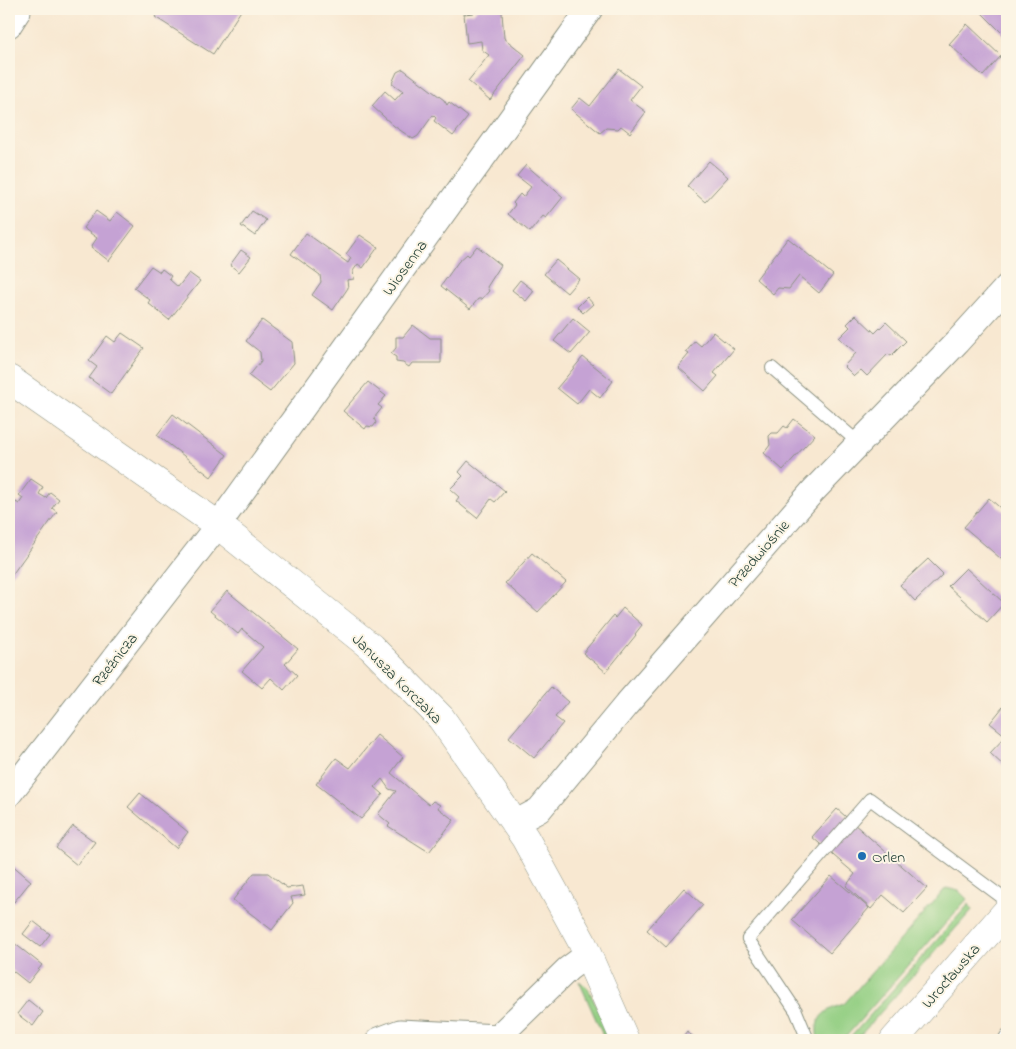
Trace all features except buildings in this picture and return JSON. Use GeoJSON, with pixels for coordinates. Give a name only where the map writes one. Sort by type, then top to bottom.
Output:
{"type":"FeatureCollection","features":[{"type":"Feature","properties":{"kind":"street"},"geometry":{"type":"LineString","coordinates":[[9,25],[18,9]]}},
{"type":"Feature","properties":{"kind":"street","name":"Wiosenna"},"geometry":{"type":"LineString","coordinates":[[218,525],[590,9]]}},
{"type":"Feature","properties":{"kind":"street","name":"Przedwiośnie"},"geometry":{"type":"LineString","coordinates":[[515,823],[539,810],[626,705],[793,513],[1007,287]]}},
{"type":"Feature","properties":{"kind":"street","name":"Janusza Korczaka"},"geometry":{"type":"LineString","coordinates":[[9,379],[218,525],[371,647],[441,718],[515,823],[587,955],[625,1040]]}},
{"type":"Feature","properties":{"kind":"street","name":"Rzeźnicza"},"geometry":{"type":"LineString","coordinates":[[9,794],[218,525]]}},
{"type":"Feature","properties":{"kind":"street","name":"Wrocławska"},"geometry":{"type":"LineString","coordinates":[[894,1040],[1007,910]]}},
{"type":"Feature","properties":{"kind":"street"},"geometry":{"type":"LineString","coordinates":[[379,1040],[400,1032],[498,1037],[568,968],[587,955]]}},
{"type":"Feature","properties":{"kind":"lane"},"geometry":{"type":"LineString","coordinates":[[772,368],[860,443]]}},
{"type":"Feature","properties":{"kind":"lane"},"geometry":{"type":"LineString","coordinates":[[808,1040],[796,1011],[748,939],[870,799],[1007,901]]}},
{"type":"Feature","properties":{"kind":"lane"},"geometry":{"type":"LineString","coordinates":[[1004,1040],[1007,1035]]}},
{"type":"Feature","properties":{"kind":"green space"},"geometry":{"type":"Polygon","coordinates":[[[946,888],[959,891],[967,899],[843,1040],[818,1040],[817,1026],[822,1016],[831,1009],[844,1004],[946,888]]]}},
{"type":"Feature","properties":{"kind":"green space"},"geometry":{"type":"Polygon","coordinates":[[[969,904],[972,910],[856,1040],[848,1040],[969,904]]]}},
{"type":"Feature","properties":{"kind":"green space"},"geometry":{"type":"Polygon","coordinates":[[[579,981],[588,988],[612,1040],[605,1040],[579,981]]]}},
{"type":"Feature","properties":{"kind":"place","name":"Orlen"},"geometry":{"type":"Point","coordinates":[862,856]}}]}
